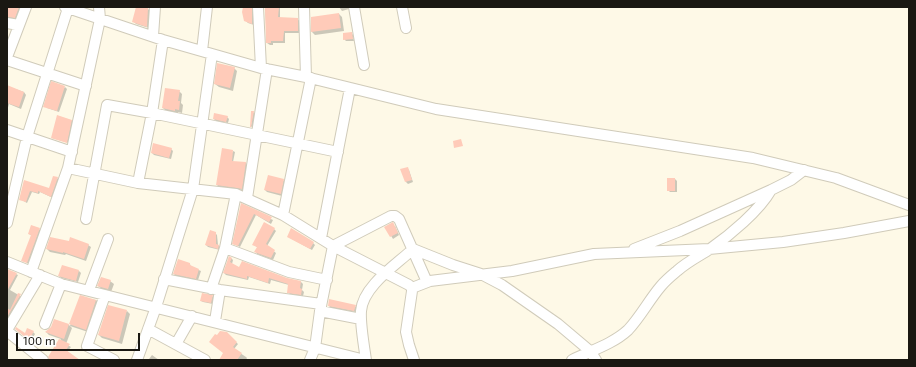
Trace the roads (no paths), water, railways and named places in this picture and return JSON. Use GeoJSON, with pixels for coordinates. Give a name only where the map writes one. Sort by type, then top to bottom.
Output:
{"type":"FeatureCollection","features":[{"type":"Feature","properties":{"kind":"street"},"geometry":{"type":"LineString","coordinates":[[26,7],[7,59],[86,86]]}},
{"type":"Feature","properties":{"kind":"street"},"geometry":{"type":"LineString","coordinates":[[43,360],[7,331],[36,274],[68,168],[100,19],[99,7]]}},
{"type":"Feature","properties":{"kind":"street"},"geometry":{"type":"LineString","coordinates":[[153,36],[155,7]]}},
{"type":"Feature","properties":{"kind":"street"},"geometry":{"type":"LineString","coordinates":[[202,51],[207,7]]}},
{"type":"Feature","properties":{"kind":"street"},"geometry":{"type":"LineString","coordinates":[[247,198],[257,135],[264,68],[258,7]]}},
{"type":"Feature","properties":{"kind":"street"},"geometry":{"type":"LineString","coordinates":[[282,215],[297,144],[308,78],[304,7]]}},
{"type":"Feature","properties":{"kind":"street"},"geometry":{"type":"LineString","coordinates":[[354,7],[364,65]]}},
{"type":"Feature","properties":{"kind":"street"},"geometry":{"type":"LineString","coordinates":[[402,7],[406,28]]}},
{"type":"Feature","properties":{"kind":"street"},"geometry":{"type":"LineString","coordinates":[[7,223],[27,137],[48,74],[67,8],[163,40],[212,54],[436,109],[753,158],[836,178],[909,205]]}},
{"type":"Feature","properties":{"kind":"street"},"geometry":{"type":"LineString","coordinates":[[7,23],[19,25]]}},
{"type":"Feature","properties":{"kind":"street"},"geometry":{"type":"LineString","coordinates":[[138,183],[152,113],[163,40]]}},
{"type":"Feature","properties":{"kind":"street"},"geometry":{"type":"LineString","coordinates":[[137,360],[156,307],[193,189],[212,54]]}},
{"type":"Feature","properties":{"kind":"street"},"geometry":{"type":"LineString","coordinates":[[321,238],[350,88]]}},
{"type":"Feature","properties":{"kind":"street"},"geometry":{"type":"LineString","coordinates":[[86,220],[107,105],[202,123],[338,152]]}},
{"type":"Feature","properties":{"kind":"street"},"geometry":{"type":"LineString","coordinates":[[7,130],[72,152]]}},
{"type":"Feature","properties":{"kind":"street"},"geometry":{"type":"LineString","coordinates":[[68,168],[138,183],[236,194],[282,215],[333,246],[412,288],[427,282],[535,267],[594,254],[709,249],[810,238],[909,221]]}},
{"type":"Feature","properties":{"kind":"street"},"geometry":{"type":"LineString","coordinates":[[626,252],[680,231],[771,190],[791,180],[804,170]]}},
{"type":"Feature","properties":{"kind":"street"},"geometry":{"type":"LineString","coordinates":[[572,360],[623,334],[638,319],[661,286],[667,280],[689,262],[727,236],[759,206],[771,190]]}},
{"type":"Feature","properties":{"kind":"street"},"geometry":{"type":"LineString","coordinates":[[215,321],[216,290],[236,194]]}},
{"type":"Feature","properties":{"kind":"street"},"geometry":{"type":"LineString","coordinates":[[333,246],[391,216],[395,216],[400,219],[427,282]]}},
{"type":"Feature","properties":{"kind":"street"},"geometry":{"type":"LineString","coordinates":[[88,290],[108,240]]}},
{"type":"Feature","properties":{"kind":"street"},"geometry":{"type":"LineString","coordinates":[[310,360],[315,348],[320,308],[333,246]]}},
{"type":"Feature","properties":{"kind":"street"},"geometry":{"type":"LineString","coordinates":[[225,248],[289,272],[327,280]]}},
{"type":"Feature","properties":{"kind":"street"},"geometry":{"type":"LineString","coordinates":[[7,262],[61,284],[215,321],[365,360],[361,311],[364,298],[372,287],[413,249]]}},
{"type":"Feature","properties":{"kind":"street"},"geometry":{"type":"LineString","coordinates":[[413,249],[453,265],[481,274],[502,285],[566,331],[590,351],[596,360]]}},
{"type":"Feature","properties":{"kind":"street"},"geometry":{"type":"LineString","coordinates":[[164,279],[216,290],[320,308],[362,319]]}},
{"type":"Feature","properties":{"kind":"street"},"geometry":{"type":"LineString","coordinates":[[45,324],[61,284]]}},
{"type":"Feature","properties":{"kind":"street"},"geometry":{"type":"LineString","coordinates":[[412,288],[406,332],[414,360]]}},
{"type":"Feature","properties":{"kind":"street"},"geometry":{"type":"LineString","coordinates":[[105,294],[87,346],[114,360]]}},
{"type":"Feature","properties":{"kind":"street"},"geometry":{"type":"LineString","coordinates":[[176,344],[192,316]]}},
{"type":"Feature","properties":{"kind":"street"},"geometry":{"type":"LineString","coordinates":[[148,329],[201,359]]}}]}
